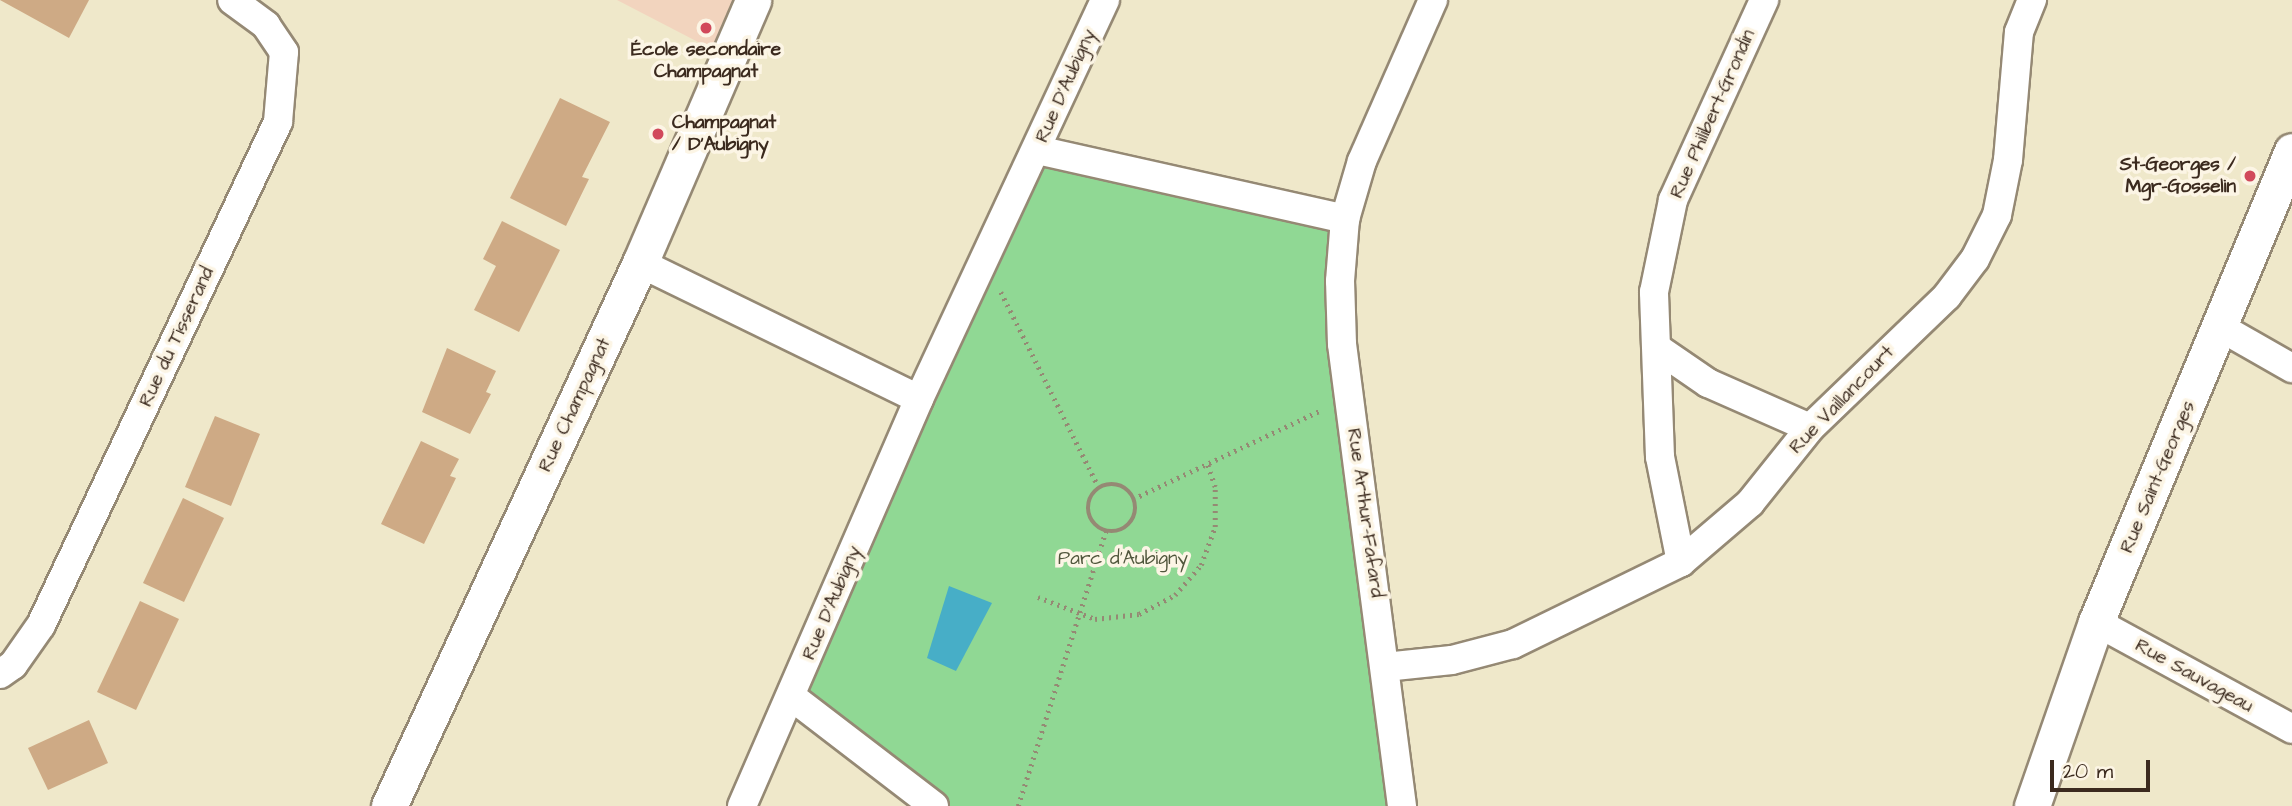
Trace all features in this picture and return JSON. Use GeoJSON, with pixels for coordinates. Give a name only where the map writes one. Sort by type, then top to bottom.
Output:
{"type":"FeatureCollection","features":[{"type":"Feature","properties":{"kind":"street","name":"Rue du Tisserand"},"geometry":{"type":"LineString","coordinates":[[0,674],[13,665],[41,625],[278,122],[284,52],[266,25],[232,0]]}},
{"type":"Feature","properties":{"kind":"street","name":"Rue Champagnat"},"geometry":{"type":"LineString","coordinates":[[389,806],[640,263],[753,0]]}},
{"type":"Feature","properties":{"kind":"street","name":"Rue D'Aubigny"},"geometry":{"type":"LineString","coordinates":[[742,806],[792,697],[919,400],[1105,0]]}},
{"type":"Feature","properties":{"kind":"street","name":"Rue Arthur-Fafard"},"geometry":{"type":"LineString","coordinates":[[1402,806],[1349,397],[1339,281],[1345,219],[1377,122],[1433,0]]}},
{"type":"Feature","properties":{"kind":"street","name":"Rue Philibert-Grondin"},"geometry":{"type":"LineString","coordinates":[[1681,562],[1660,457],[1654,292],[1673,200],[1764,0]]}},
{"type":"Feature","properties":{"kind":"street","name":"Rue Vaillancourt"},"geometry":{"type":"LineString","coordinates":[[1385,667],[1452,660],[1513,645],[1681,562],[1750,503],[1810,428],[1947,296],[1975,259],[1997,215],[2008,160],[2019,32],[2032,0]]}},
{"type":"Feature","properties":{"kind":"street"},"geometry":{"type":"LineString","coordinates":[[1037,150],[1345,219]]}},
{"type":"Feature","properties":{"kind":"street","name":"Rue Saint-Georges"},"geometry":{"type":"LineString","coordinates":[[2032,806],[2096,622],[2292,151]]}},
{"type":"Feature","properties":{"kind":"street"},"geometry":{"type":"LineString","coordinates":[[640,263],[919,400]]}},
{"type":"Feature","properties":{"kind":"street"},"geometry":{"type":"LineString","coordinates":[[2220,327],[2292,368]]}},
{"type":"Feature","properties":{"kind":"street"},"geometry":{"type":"LineString","coordinates":[[1657,348],[1707,383],[1810,428]]}},
{"type":"Feature","properties":{"kind":"street","name":"Rue Sauvageau"},"geometry":{"type":"LineString","coordinates":[[2096,622],[2292,729]]}},
{"type":"Feature","properties":{"kind":"street"},"geometry":{"type":"LineString","coordinates":[[792,697],[934,806]]}},
{"type":"Feature","properties":{"kind":"path"},"geometry":{"type":"LineString","coordinates":[[985,260],[1099,488]]}},
{"type":"Feature","properties":{"kind":"path"},"geometry":{"type":"LineString","coordinates":[[1133,499],[1349,397]]}},
{"type":"Feature","properties":{"kind":"path"},"geometry":{"type":"LineString","coordinates":[[1038,597],[1079,616],[1120,618],[1139,614],[1167,601],[1189,581],[1201,565],[1215,527],[1215,487],[1207,464]]}},
{"type":"Feature","properties":{"kind":"path"},"geometry":{"type":"LineString","coordinates":[[1121,486],[1133,499],[1136,511],[1129,525],[1106,531],[1093,523],[1088,508],[1099,488],[1121,486]]}},
{"type":"Feature","properties":{"kind":"path"},"geometry":{"type":"LineString","coordinates":[[1018,806],[1106,531]]}},
{"type":"Feature","properties":{"kind":"shaded area","name":"École secondaire Champagnat"},"geometry":{"type":"Polygon","coordinates":[[[617,0],[753,0],[727,57],[617,0]]]}},
{"type":"Feature","properties":{"kind":"green space","name":"Parc d'Aubigny"},"geometry":{"type":"Polygon","coordinates":[[[1037,150],[1345,219],[1340,281],[1402,806],[934,806],[792,697],[1037,150]]]}},
{"type":"Feature","properties":{"kind":"water"},"geometry":{"type":"Polygon","coordinates":[[[949,586],[992,603],[956,671],[927,658],[949,586]]]}},
{"type":"Feature","properties":{"kind":"building"},"geometry":{"type":"Polygon","coordinates":[[[0,0],[89,0],[69,38],[0,0]]]}},
{"type":"Feature","properties":{"kind":"building"},"geometry":{"type":"Polygon","coordinates":[[[560,98],[610,122],[582,177],[589,179],[566,226],[510,198],[560,98]]]}},
{"type":"Feature","properties":{"kind":"building"},"geometry":{"type":"Polygon","coordinates":[[[502,221],[560,250],[519,332],[474,310],[496,266],[483,259],[502,221]]]}},
{"type":"Feature","properties":{"kind":"building"},"geometry":{"type":"Polygon","coordinates":[[[447,348],[496,371],[486,392],[491,394],[470,434],[422,412],[447,348]]]}},
{"type":"Feature","properties":{"kind":"building"},"geometry":{"type":"Polygon","coordinates":[[[215,416],[260,434],[231,506],[185,487],[215,416]]]}},
{"type":"Feature","properties":{"kind":"building"},"geometry":{"type":"Polygon","coordinates":[[[421,441],[459,459],[450,476],[456,478],[424,544],[381,524],[421,441]]]}},
{"type":"Feature","properties":{"kind":"building"},"geometry":{"type":"Polygon","coordinates":[[[183,498],[224,518],[184,602],[143,583],[183,498]]]}},
{"type":"Feature","properties":{"kind":"building"},"geometry":{"type":"Polygon","coordinates":[[[140,601],[179,619],[136,710],[97,692],[140,601]]]}},
{"type":"Feature","properties":{"kind":"building"},"geometry":{"type":"Polygon","coordinates":[[[89,720],[108,763],[48,790],[28,748],[89,720]]]}},
{"type":"Feature","properties":{"kind":"place","name":"École secondaire Champagnat"},"geometry":{"type":"Point","coordinates":[706,28]}},
{"type":"Feature","properties":{"kind":"place","name":"Champagnat / D'Aubigny"},"geometry":{"type":"Point","coordinates":[658,134]}},
{"type":"Feature","properties":{"kind":"place","name":"St-Georges / Mgr-Gosselin"},"geometry":{"type":"Point","coordinates":[2250,176]}}]}
